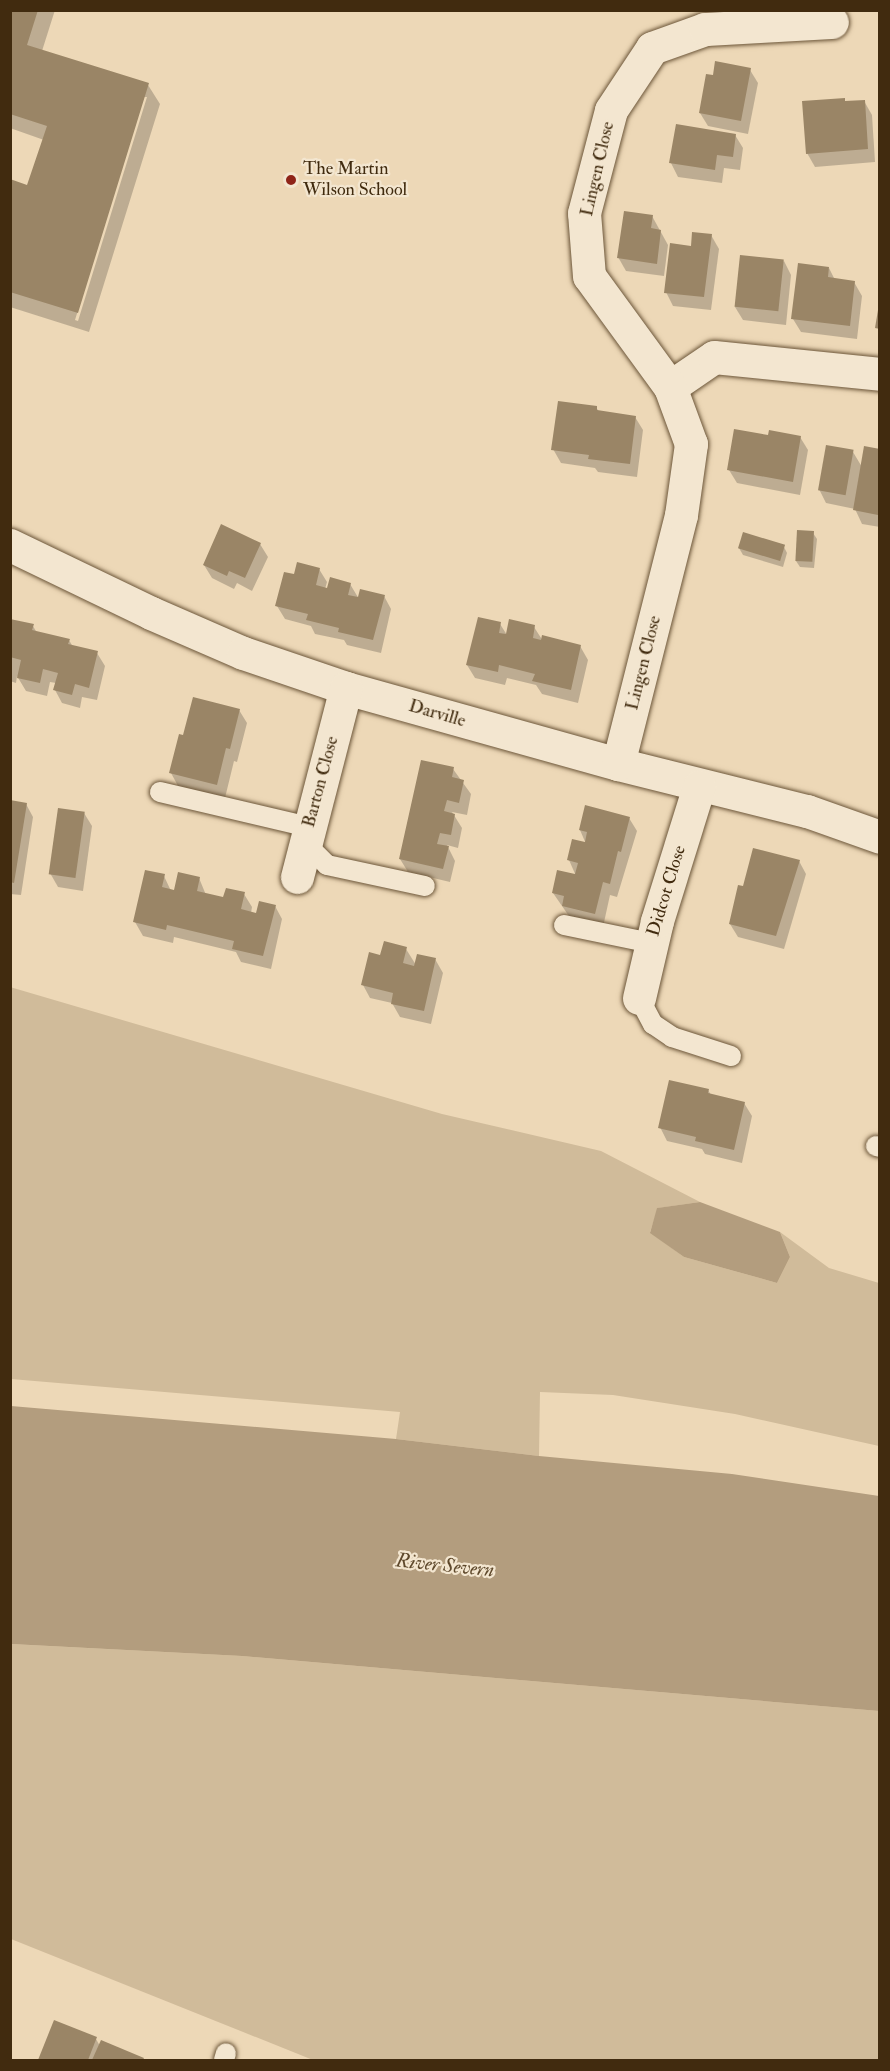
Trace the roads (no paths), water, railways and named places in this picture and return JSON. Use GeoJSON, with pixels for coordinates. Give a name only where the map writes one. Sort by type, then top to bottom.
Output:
{"type":"FeatureCollection","features":[{"type":"Feature","properties":{"kind":"street","name":"Lingen Close"},"geometry":{"type":"LineString","coordinates":[[618,764],[681,515],[691,444],[670,387],[589,276],[584,213],[611,110],[652,48],[705,29],[831,22]]}},
{"type":"Feature","properties":{"kind":"street"},"geometry":{"type":"LineString","coordinates":[[670,387],[714,357],[879,374]]}},
{"type":"Feature","properties":{"kind":"street","name":"Darville"},"geometry":{"type":"LineString","coordinates":[[10,545],[151,613],[243,653],[346,688],[699,786],[807,811],[879,837]]}},
{"type":"Feature","properties":{"kind":"street","name":"Barton Close"},"geometry":{"type":"LineString","coordinates":[[297,877],[346,688]]}},
{"type":"Feature","properties":{"kind":"street","name":"Didcot Close"},"geometry":{"type":"LineString","coordinates":[[639,998],[651,943],[699,786]]}},
{"type":"Feature","properties":{"kind":"lane"},"geometry":{"type":"LineString","coordinates":[[160,792],[307,835],[327,865],[425,886]]}},
{"type":"Feature","properties":{"kind":"lane"},"geometry":{"type":"LineString","coordinates":[[564,925],[651,943]]}},
{"type":"Feature","properties":{"kind":"lane"},"geometry":{"type":"LineString","coordinates":[[639,998],[653,1024],[672,1036],[731,1056]]}},
{"type":"Feature","properties":{"kind":"water"},"geometry":{"type":"Polygon","coordinates":[[[700,1202],[780,1232],[790,1257],[777,1283],[684,1257],[650,1233],[657,1208],[700,1202]]]}},
{"type":"Feature","properties":{"kind":"water","name":"River Severn"},"geometry":{"type":"Polygon","coordinates":[[[11,1406],[396,1439],[539,1456],[732,1474],[879,1496],[879,1711],[242,1656],[11,1644],[11,1406]]]}},
{"type":"Feature","properties":{"kind":"place","name":"The Martin Wilson School"},"geometry":{"type":"Point","coordinates":[291,180]}}]}
